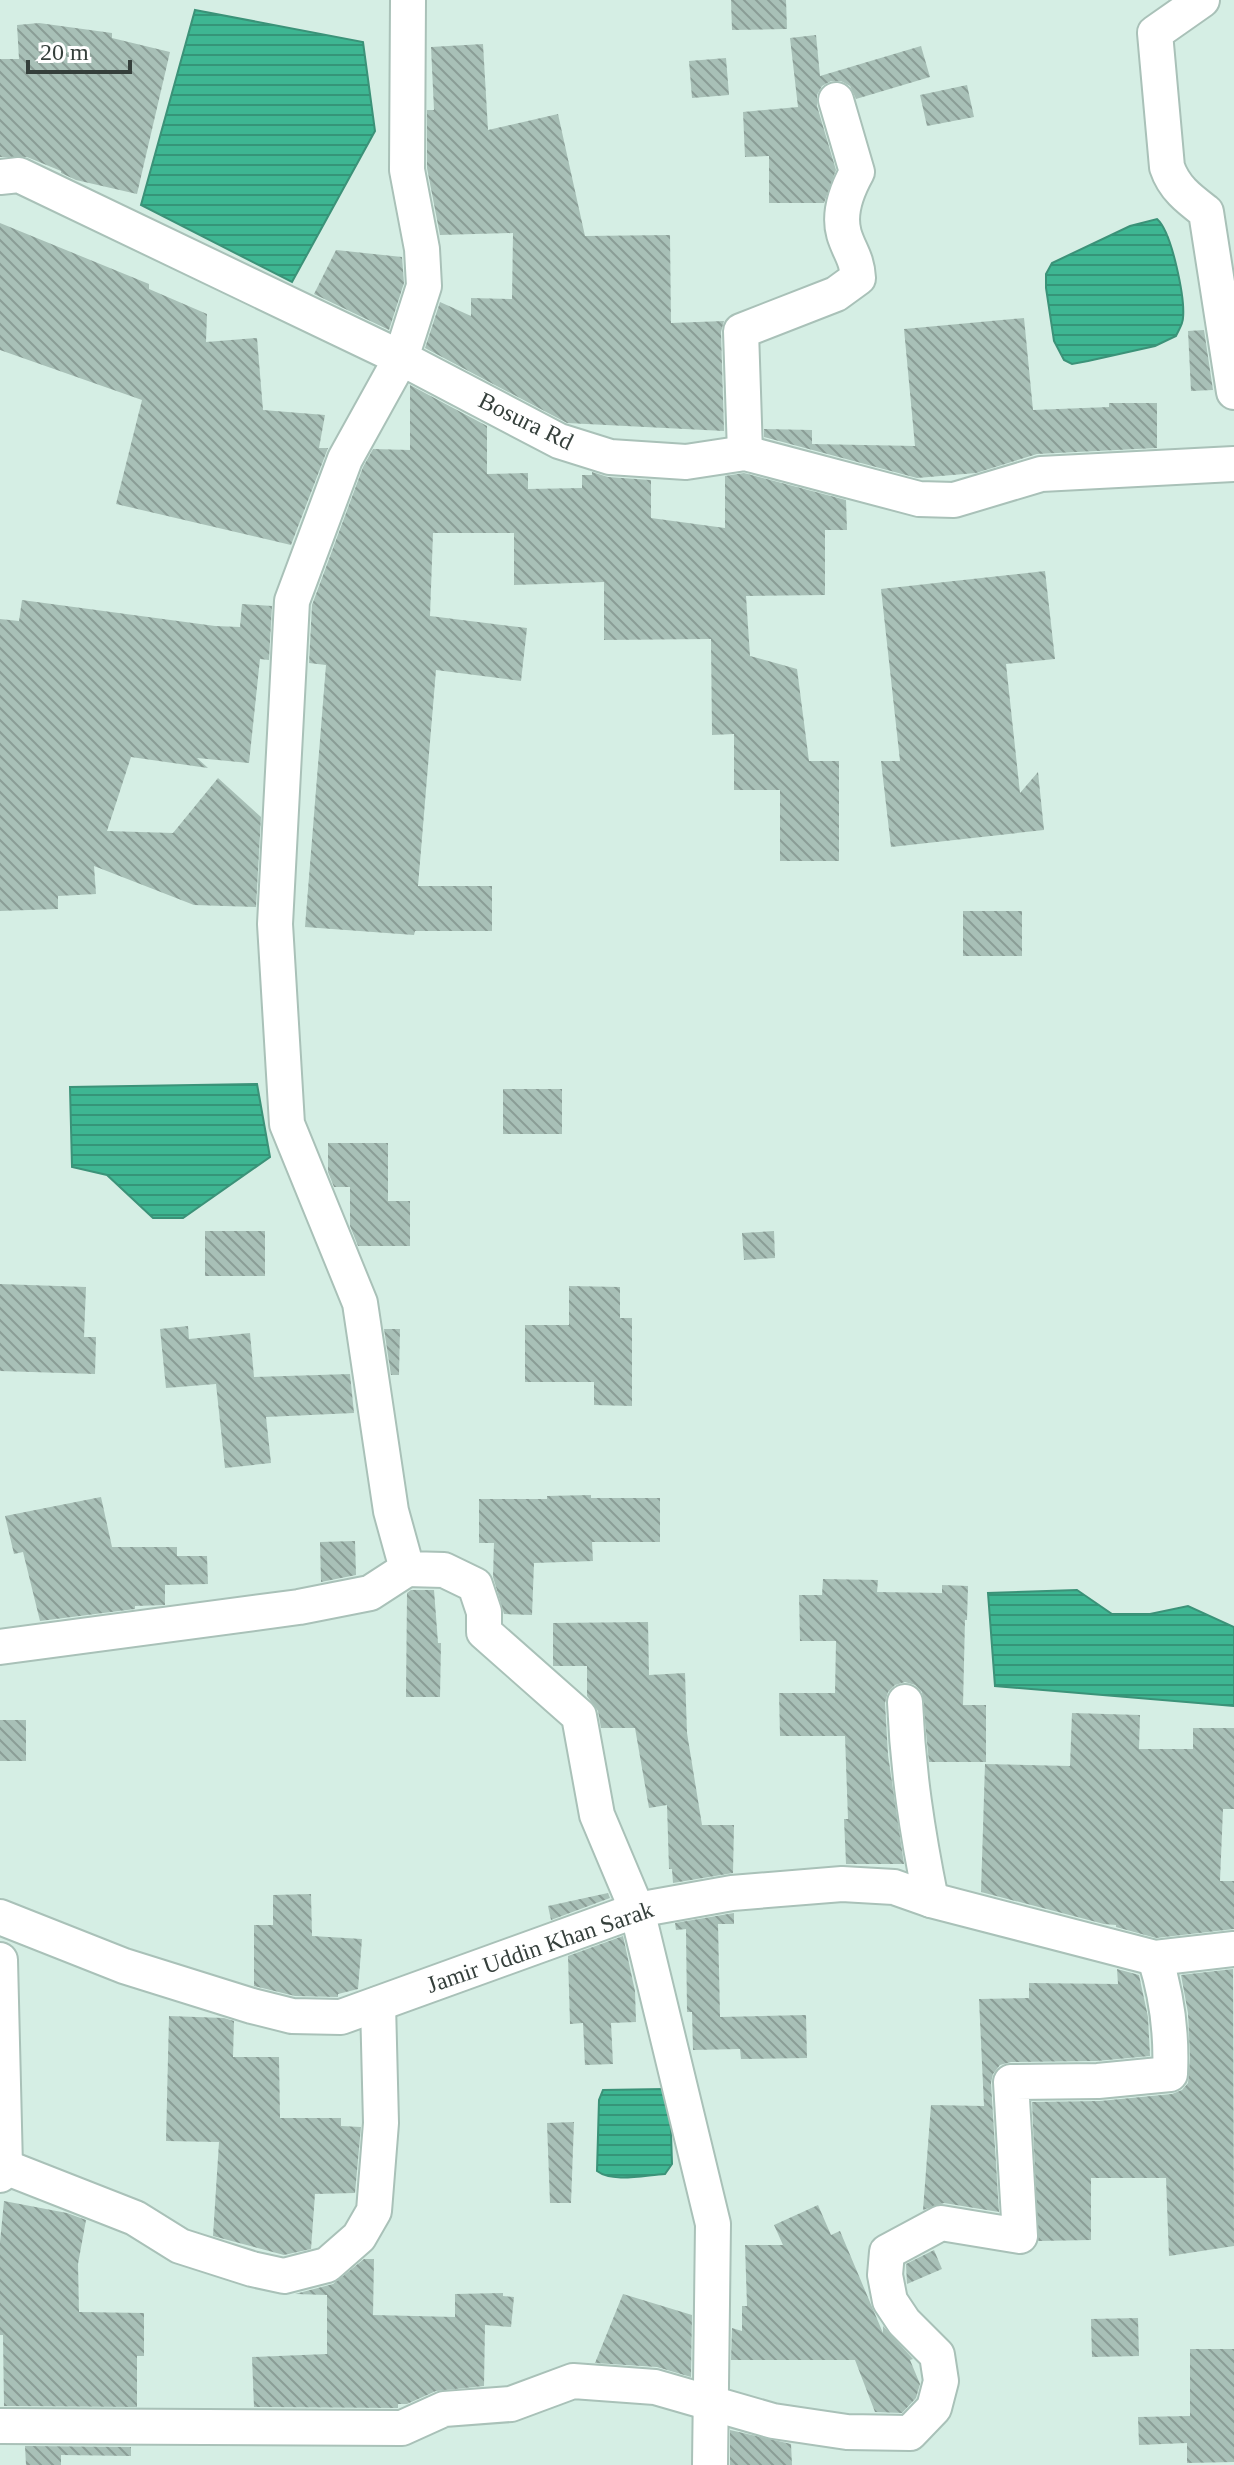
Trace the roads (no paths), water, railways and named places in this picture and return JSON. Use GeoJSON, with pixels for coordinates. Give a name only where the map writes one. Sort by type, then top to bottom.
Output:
{"type":"FeatureCollection","features":[{"type":"Feature","properties":{"kind":"street"},"geometry":{"type":"LineString","coordinates":[[407,1569],[391,1511],[360,1303],[287,1124],[275,924],[292,601],[345,459],[401,358],[424,286],[422,249],[407,170],[408,0]]}},
{"type":"Feature","properties":{"kind":"street"},"geometry":{"type":"LineString","coordinates":[[1202,0],[1155,33],[1156,48],[1167,167],[1170,178],[1182,193],[1206,212],[1234,392]]}},
{"type":"Feature","properties":{"kind":"street"},"geometry":{"type":"LineString","coordinates":[[745,453],[741,331],[836,294],[858,278],[857,261],[844,233],[845,194],[857,172],[836,100]]}},
{"type":"Feature","properties":{"kind":"street","name":"Bosura Rd"},"geometry":{"type":"LineString","coordinates":[[0,177],[19,175],[401,358],[559,441],[610,457],[686,462],[745,453],[919,499],[954,500],[1041,474],[1234,464]]}},
{"type":"Feature","properties":{"kind":"street"},"geometry":{"type":"LineString","coordinates":[[0,1647],[299,1607],[370,1593],[407,1569],[444,1570],[475,1585],[484,1612],[484,1632],[579,1716],[597,1815],[637,1910],[713,2224],[710,2465]]}},
{"type":"Feature","properties":{"kind":"street"},"geometry":{"type":"LineString","coordinates":[[905,1702],[907,1765],[931,1900]]}},
{"type":"Feature","properties":{"kind":"street","name":"Jamir Uddin Khan Sarak"},"geometry":{"type":"LineString","coordinates":[[0,1917],[124,1966],[292,2016],[341,2017],[637,1910],[732,1893],[842,1884],[894,1887],[931,1900],[1155,1958],[1234,1949]]}},
{"type":"Feature","properties":{"kind":"street"},"geometry":{"type":"LineString","coordinates":[[0,2426],[402,2428],[444,2409],[511,2404],[573,2381],[655,2387],[773,2421],[847,2432],[910,2433],[934,2408],[941,2381],[937,2355],[904,2322],[890,2301],[885,2275],[887,2252],[941,2223],[1020,2236],[1011,2082],[1098,2081],[1170,2074],[1167,1998],[1155,1958]]}},
{"type":"Feature","properties":{"kind":"street"},"geometry":{"type":"LineString","coordinates":[[0,1960],[3,2171],[135,2218],[180,2246],[284,2276],[327,2265],[359,2237],[374,2211],[381,2123],[378,2004]]}}]}
